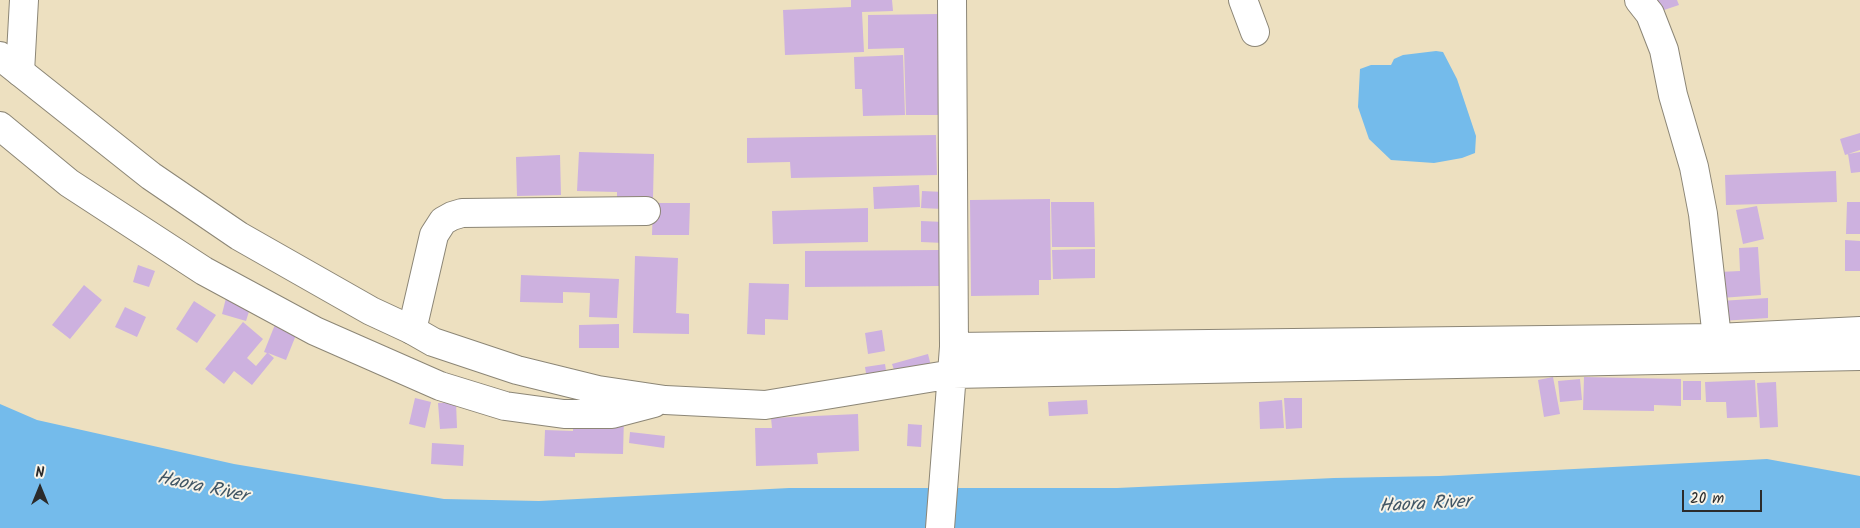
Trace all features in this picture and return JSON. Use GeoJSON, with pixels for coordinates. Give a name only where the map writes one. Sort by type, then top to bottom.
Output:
{"type":"FeatureCollection","features":[{"type":"Feature","properties":{"kind":"street"},"geometry":{"type":"LineString","coordinates":[[24,0],[10,64],[151,176],[239,236],[371,311],[433,342],[517,370],[598,390],[665,400],[765,405],[953,374],[1860,356]]}},
{"type":"Feature","properties":{"kind":"street"},"geometry":{"type":"LineString","coordinates":[[940,528],[954,347],[952,0]]}},
{"type":"Feature","properties":{"kind":"street"},"geometry":{"type":"LineString","coordinates":[[1243,0],[1255,32]]}},
{"type":"Feature","properties":{"kind":"street"},"geometry":{"type":"LineString","coordinates":[[1639,0],[1650,14],[1664,50],[1673,94],[1694,166],[1703,214],[1717,338]]}},
{"type":"Feature","properties":{"kind":"street"},"geometry":{"type":"LineString","coordinates":[[0,126],[69,183],[204,270],[315,331],[440,386],[505,406],[564,414],[612,414],[665,400]]}},
{"type":"Feature","properties":{"kind":"street"},"geometry":{"type":"LineString","coordinates":[[412,330],[434,235],[443,221],[452,216],[462,213],[646,210]]}},
{"type":"Feature","properties":{"kind":"street"},"geometry":{"type":"LineString","coordinates":[[954,347],[1717,338],[1860,331]]}},
{"type":"Feature","properties":{"kind":"water"},"geometry":{"type":"Polygon","coordinates":[[[1436,51],[1443,52],[1457,79],[1476,136],[1475,153],[1462,158],[1434,163],[1391,160],[1369,139],[1358,107],[1360,69],[1371,65],[1391,65],[1394,59],[1403,55],[1436,51]]]}},
{"type":"Feature","properties":{"kind":"water","name":"Haora River"},"geometry":{"type":"Polygon","coordinates":[[[0,404],[37,420],[234,464],[444,499],[539,501],[789,488],[1117,488],[1334,478],[1439,476],[1767,459],[1860,476],[1860,528],[0,528],[0,404]]]}},
{"type":"Feature","properties":{"kind":"building"},"geometry":{"type":"Polygon","coordinates":[[[851,0],[892,0],[893,11],[862,12],[864,52],[785,55],[783,10],[851,7],[851,0]]]}},
{"type":"Feature","properties":{"kind":"building"},"geometry":{"type":"Polygon","coordinates":[[[1647,0],[1677,0],[1679,5],[1652,14],[1647,0]]]}},
{"type":"Feature","properties":{"kind":"building"},"geometry":{"type":"Polygon","coordinates":[[[939,14],[942,115],[906,115],[904,48],[868,49],[868,15],[939,14]]]}},
{"type":"Feature","properties":{"kind":"building"},"geometry":{"type":"Polygon","coordinates":[[[903,55],[905,115],[863,116],[862,89],[855,89],[854,57],[903,55]]]}},
{"type":"Feature","properties":{"kind":"building"},"geometry":{"type":"Polygon","coordinates":[[[1860,133],[1860,150],[1845,155],[1840,139],[1860,133]]]}},
{"type":"Feature","properties":{"kind":"building"},"geometry":{"type":"Polygon","coordinates":[[[936,135],[937,175],[791,178],[790,162],[747,163],[747,138],[936,135]]]}},
{"type":"Feature","properties":{"kind":"building"},"geometry":{"type":"Polygon","coordinates":[[[579,152],[654,154],[653,198],[617,197],[617,192],[577,191],[579,152]]]}},
{"type":"Feature","properties":{"kind":"building"},"geometry":{"type":"Polygon","coordinates":[[[1860,152],[1860,172],[1851,173],[1848,154],[1860,152]]]}},
{"type":"Feature","properties":{"kind":"building"},"geometry":{"type":"Polygon","coordinates":[[[560,155],[561,195],[517,196],[516,157],[560,155]]]}},
{"type":"Feature","properties":{"kind":"building"},"geometry":{"type":"Polygon","coordinates":[[[1836,171],[1837,202],[1726,205],[1725,175],[1836,171]]]}},
{"type":"Feature","properties":{"kind":"building"},"geometry":{"type":"Polygon","coordinates":[[[919,185],[920,207],[874,209],[873,187],[919,185]]]}},
{"type":"Feature","properties":{"kind":"building"},"geometry":{"type":"Polygon","coordinates":[[[922,191],[944,192],[943,209],[921,208],[922,191]]]}},
{"type":"Feature","properties":{"kind":"building"},"geometry":{"type":"Polygon","coordinates":[[[1050,199],[1051,280],[1039,280],[1039,295],[971,296],[970,200],[1050,199]]]}},
{"type":"Feature","properties":{"kind":"building"},"geometry":{"type":"Polygon","coordinates":[[[1051,202],[1094,202],[1095,247],[1052,247],[1051,202]]]}},
{"type":"Feature","properties":{"kind":"building"},"geometry":{"type":"Polygon","coordinates":[[[1847,202],[1860,202],[1860,234],[1846,234],[1847,202]]]}},
{"type":"Feature","properties":{"kind":"building"},"geometry":{"type":"Polygon","coordinates":[[[653,203],[690,203],[689,235],[652,235],[653,203]]]}},
{"type":"Feature","properties":{"kind":"building"},"geometry":{"type":"Polygon","coordinates":[[[1757,206],[1764,239],[1743,244],[1736,210],[1757,206]]]}},
{"type":"Feature","properties":{"kind":"building"},"geometry":{"type":"Polygon","coordinates":[[[868,208],[868,242],[773,244],[772,211],[868,208]]]}},
{"type":"Feature","properties":{"kind":"building"},"geometry":{"type":"Polygon","coordinates":[[[921,221],[944,222],[944,243],[921,242],[921,221]]]}},
{"type":"Feature","properties":{"kind":"building"},"geometry":{"type":"Polygon","coordinates":[[[1845,240],[1860,241],[1860,271],[1845,271],[1845,240]]]}},
{"type":"Feature","properties":{"kind":"building"},"geometry":{"type":"Polygon","coordinates":[[[1758,247],[1761,295],[1721,298],[1719,272],[1740,271],[1739,248],[1758,247]]]}},
{"type":"Feature","properties":{"kind":"building"},"geometry":{"type":"Polygon","coordinates":[[[1095,249],[1095,278],[1053,279],[1052,250],[1095,249]]]}},
{"type":"Feature","properties":{"kind":"building"},"geometry":{"type":"Polygon","coordinates":[[[939,250],[939,286],[805,287],[805,251],[939,250]]]}},
{"type":"Feature","properties":{"kind":"building"},"geometry":{"type":"Polygon","coordinates":[[[635,256],[678,258],[676,313],[689,314],[689,334],[633,333],[635,256]]]}},
{"type":"Feature","properties":{"kind":"building"},"geometry":{"type":"Polygon","coordinates":[[[138,265],[155,271],[149,287],[133,282],[138,265]]]}},
{"type":"Feature","properties":{"kind":"building"},"geometry":{"type":"Polygon","coordinates":[[[521,275],[619,279],[617,318],[589,317],[590,293],[563,292],[563,303],[520,302],[521,275]]]}},
{"type":"Feature","properties":{"kind":"building"},"geometry":{"type":"Polygon","coordinates":[[[749,283],[789,284],[788,320],[765,319],[765,335],[747,334],[749,283]]]}},
{"type":"Feature","properties":{"kind":"building"},"geometry":{"type":"Polygon","coordinates":[[[84,285],[102,300],[70,339],[52,325],[84,285]]]}},
{"type":"Feature","properties":{"kind":"building"},"geometry":{"type":"Polygon","coordinates":[[[226,298],[251,305],[246,321],[222,314],[226,298]]]}},
{"type":"Feature","properties":{"kind":"building"},"geometry":{"type":"Polygon","coordinates":[[[1768,298],[1768,318],[1721,321],[1720,301],[1768,298]]]}},
{"type":"Feature","properties":{"kind":"building"},"geometry":{"type":"Polygon","coordinates":[[[194,301],[216,315],[197,343],[176,329],[194,301]]]}},
{"type":"Feature","properties":{"kind":"building"},"geometry":{"type":"Polygon","coordinates":[[[125,307],[146,317],[137,337],[115,327],[125,307]]]}},
{"type":"Feature","properties":{"kind":"building"},"geometry":{"type":"Polygon","coordinates":[[[243,322],[263,339],[247,358],[256,366],[267,353],[264,352],[276,322],[298,330],[286,360],[268,353],[274,358],[252,385],[234,371],[224,384],[205,369],[243,322]]]}},
{"type":"Feature","properties":{"kind":"building"},"geometry":{"type":"Polygon","coordinates":[[[619,324],[619,348],[579,348],[579,325],[619,324]]]}},
{"type":"Feature","properties":{"kind":"building"},"geometry":{"type":"Polygon","coordinates":[[[882,330],[885,351],[868,354],[865,333],[882,330]]]}},
{"type":"Feature","properties":{"kind":"building"},"geometry":{"type":"Polygon","coordinates":[[[928,354],[932,370],[897,379],[892,364],[928,354]]]}},
{"type":"Feature","properties":{"kind":"building"},"geometry":{"type":"Polygon","coordinates":[[[885,364],[888,383],[868,386],[865,367],[885,364]]]}},
{"type":"Feature","properties":{"kind":"building"},"geometry":{"type":"Polygon","coordinates":[[[1553,377],[1560,414],[1544,417],[1538,380],[1553,377]]]}},
{"type":"Feature","properties":{"kind":"building"},"geometry":{"type":"Polygon","coordinates":[[[1584,377],[1681,379],[1681,406],[1654,405],[1654,411],[1583,410],[1584,377]]]}},
{"type":"Feature","properties":{"kind":"building"},"geometry":{"type":"Polygon","coordinates":[[[1580,379],[1582,400],[1560,402],[1558,381],[1580,379]]]}},
{"type":"Feature","properties":{"kind":"building"},"geometry":{"type":"Polygon","coordinates":[[[1755,380],[1757,417],[1727,418],[1726,402],[1706,402],[1705,382],[1755,380]]]}},
{"type":"Feature","properties":{"kind":"building"},"geometry":{"type":"Polygon","coordinates":[[[1683,381],[1701,381],[1701,400],[1683,400],[1683,381]]]}},
{"type":"Feature","properties":{"kind":"building"},"geometry":{"type":"Polygon","coordinates":[[[1776,382],[1778,427],[1760,428],[1757,383],[1776,382]]]}},
{"type":"Feature","properties":{"kind":"building"},"geometry":{"type":"Polygon","coordinates":[[[415,398],[431,402],[425,428],[409,424],[415,398]]]}},
{"type":"Feature","properties":{"kind":"building"},"geometry":{"type":"Polygon","coordinates":[[[1284,398],[1302,398],[1302,428],[1286,429],[1284,398]]]}},
{"type":"Feature","properties":{"kind":"building"},"geometry":{"type":"Polygon","coordinates":[[[1087,400],[1088,414],[1049,416],[1048,402],[1087,400]]]}},
{"type":"Feature","properties":{"kind":"building"},"geometry":{"type":"Polygon","coordinates":[[[1282,400],[1284,428],[1260,429],[1259,402],[1282,400]]]}},
{"type":"Feature","properties":{"kind":"building"},"geometry":{"type":"Polygon","coordinates":[[[456,402],[457,428],[440,429],[438,403],[456,402]]]}},
{"type":"Feature","properties":{"kind":"building"},"geometry":{"type":"Polygon","coordinates":[[[858,414],[859,451],[817,453],[818,464],[756,466],[755,428],[772,428],[771,418],[858,414]]]}},
{"type":"Feature","properties":{"kind":"building"},"geometry":{"type":"Polygon","coordinates":[[[573,415],[624,417],[623,454],[575,453],[575,457],[544,456],[545,430],[573,431],[573,415]]]}},
{"type":"Feature","properties":{"kind":"building"},"geometry":{"type":"Polygon","coordinates":[[[908,424],[922,425],[921,447],[907,446],[908,424]]]}},
{"type":"Feature","properties":{"kind":"building"},"geometry":{"type":"Polygon","coordinates":[[[630,432],[665,436],[664,448],[629,443],[630,432]]]}},
{"type":"Feature","properties":{"kind":"building"},"geometry":{"type":"Polygon","coordinates":[[[432,443],[464,445],[463,466],[431,464],[432,443]]]}}]}
